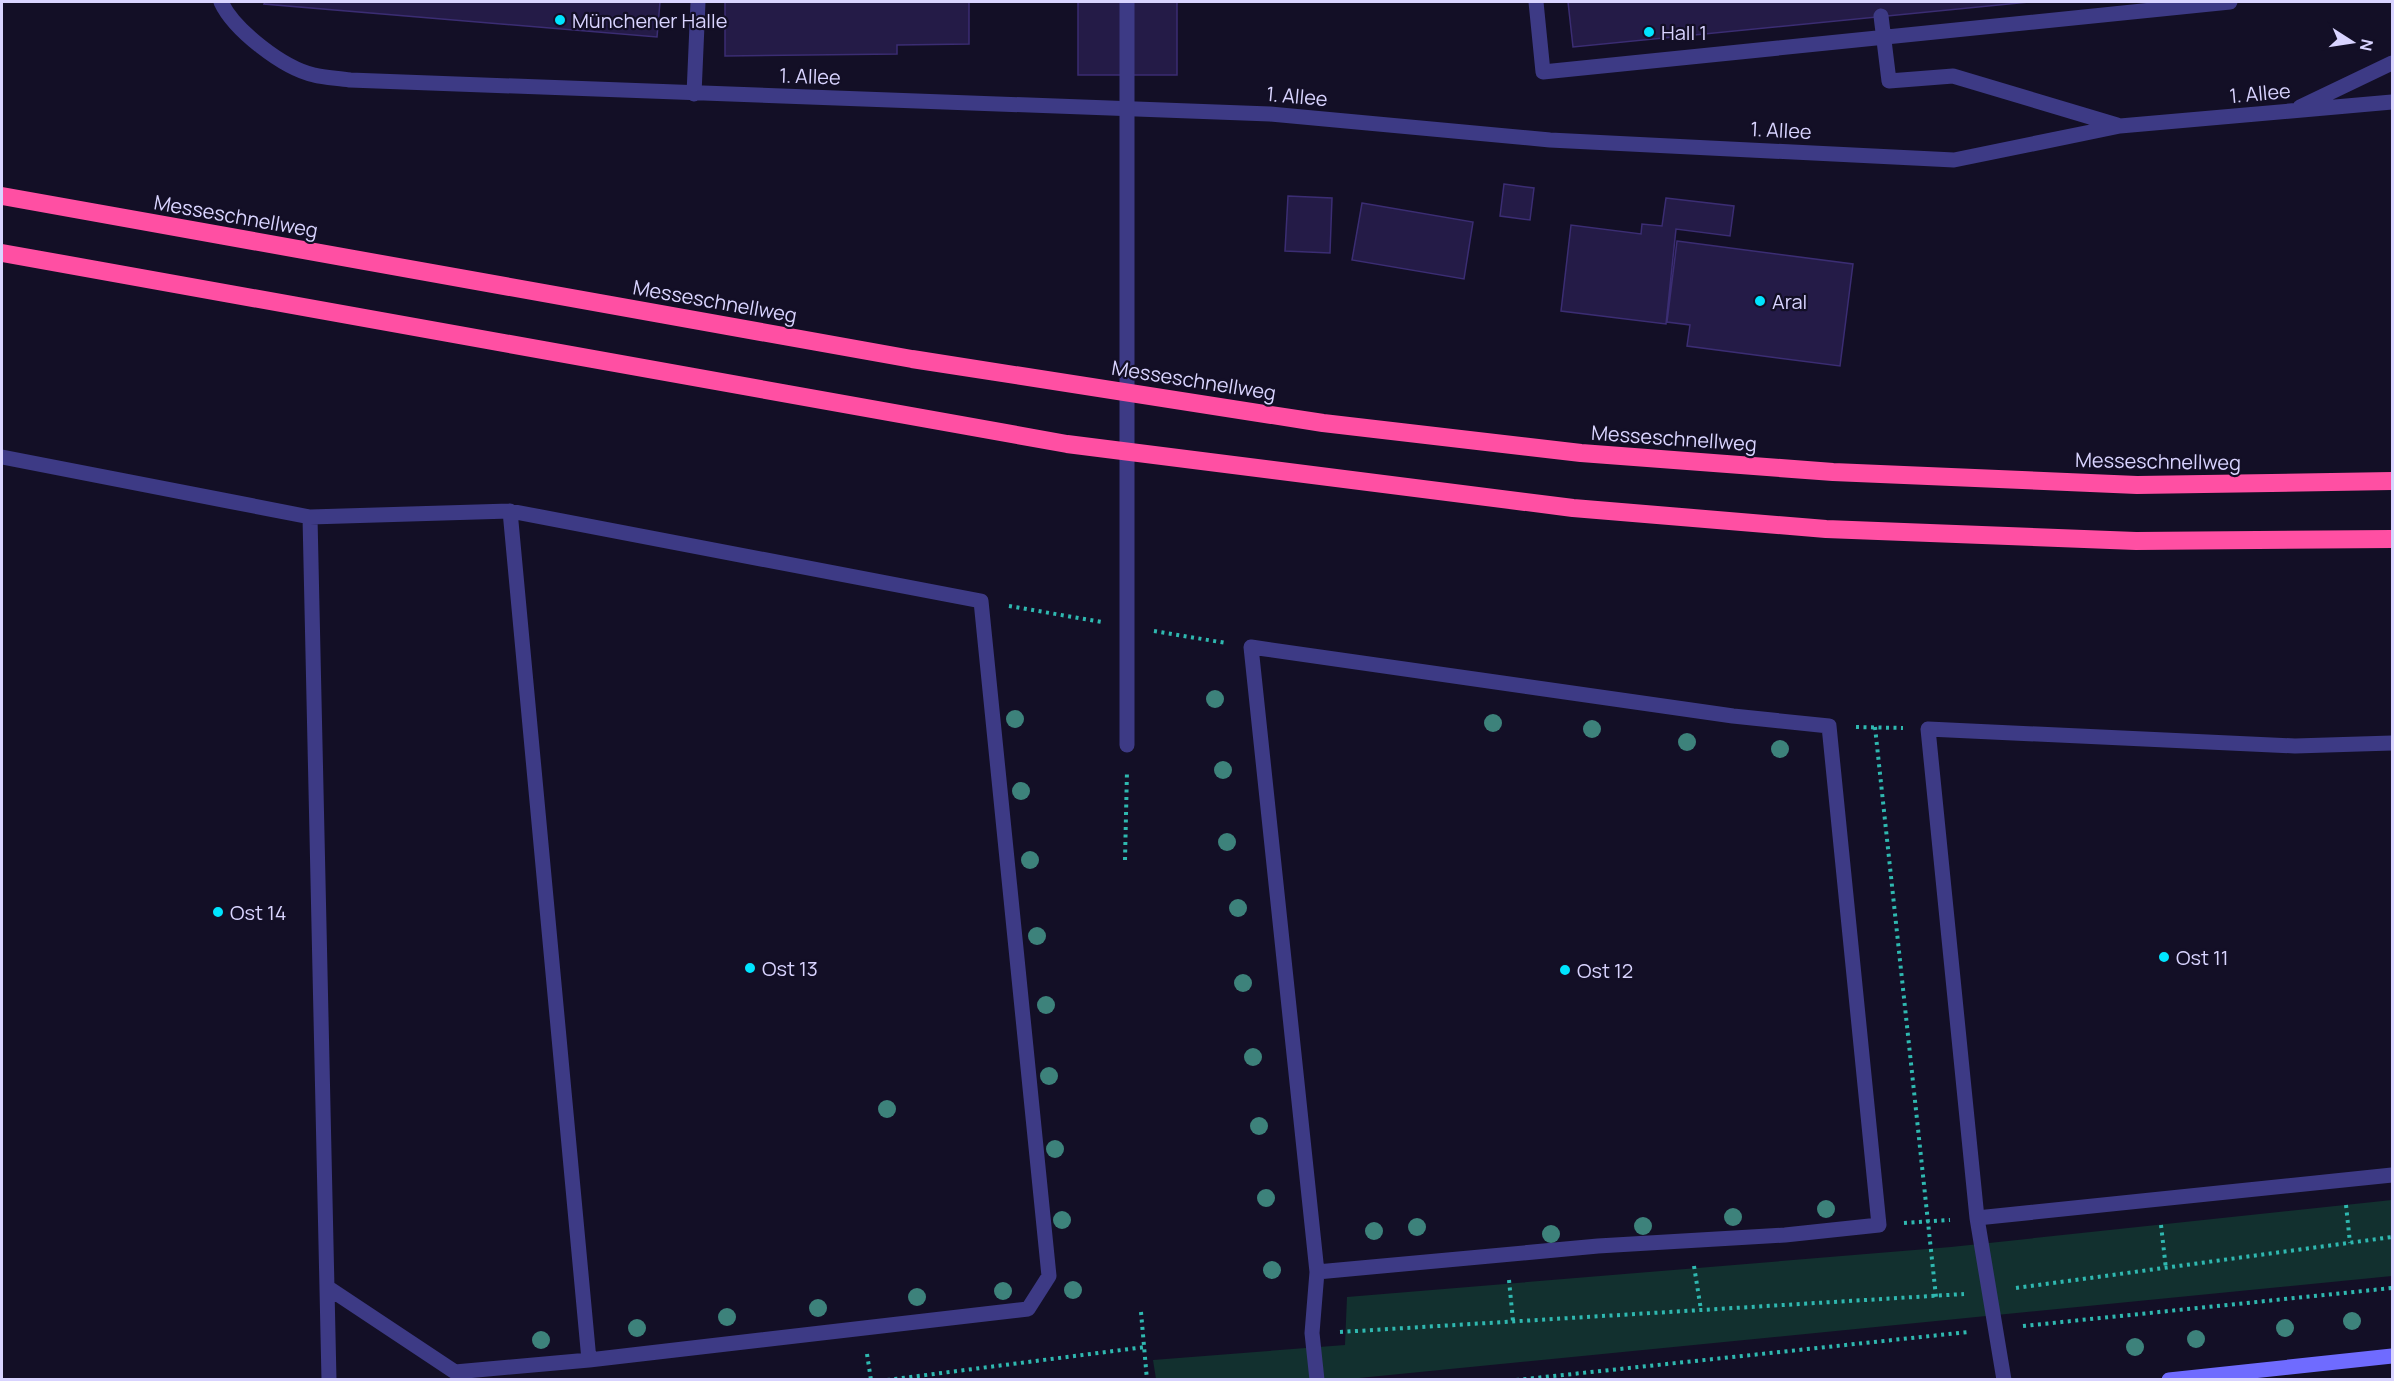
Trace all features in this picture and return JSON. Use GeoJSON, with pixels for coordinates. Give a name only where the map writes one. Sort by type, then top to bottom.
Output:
{"type":"FeatureCollection","features":[{"type":"Feature","properties":{"kind":"highway","name":"Messeschnellweg"},"geometry":{"type":"LineString","coordinates":[[2,196],[912,359],[1359,427],[1581,453],[1833,472],[2137,485],[2392,481]]}},
{"type":"Feature","properties":{"kind":"highway"},"geometry":{"type":"LineString","coordinates":[[2,253],[1067,444],[1503,500],[1585,509],[1838,529],[2136,541],[2392,539]]}},
{"type":"Feature","properties":{"kind":"main road"},"geometry":{"type":"LineString","coordinates":[[2169,1380],[2392,1356]]}},
{"type":"Feature","properties":{"kind":"street","name":"1. Allee"},"geometry":{"type":"LineString","coordinates":[[221,2],[226,12],[252,39],[280,60],[312,75],[350,80],[694,94],[1083,105],[1270,114],[1550,140],[1954,160],[2120,126],[2392,102]]}},
{"type":"Feature","properties":{"kind":"street"},"geometry":{"type":"LineString","coordinates":[[694,94],[698,2]]}},
{"type":"Feature","properties":{"kind":"street"},"geometry":{"type":"LineString","coordinates":[[1127,2],[1127,745]]}},
{"type":"Feature","properties":{"kind":"street"},"geometry":{"type":"LineString","coordinates":[[1536,2],[1543,72],[2229,2]]}},
{"type":"Feature","properties":{"kind":"street"},"geometry":{"type":"LineString","coordinates":[[1881,16],[1889,81],[1953,76],[2120,126]]}},
{"type":"Feature","properties":{"kind":"street"},"geometry":{"type":"LineString","coordinates":[[2292,111],[2392,63]]}},
{"type":"Feature","properties":{"kind":"street"},"geometry":{"type":"LineString","coordinates":[[2,457],[310,517],[510,511],[981,601],[1049,1276],[1028,1309],[455,1376],[327,1287]]}},
{"type":"Feature","properties":{"kind":"street"},"geometry":{"type":"LineString","coordinates":[[510,511],[589,1360]]}},
{"type":"Feature","properties":{"kind":"street"},"geometry":{"type":"LineString","coordinates":[[310,517],[329,1380]]}},
{"type":"Feature","properties":{"kind":"street"},"geometry":{"type":"LineString","coordinates":[[1317,1272],[1507,1254],[1879,1225],[1829,726],[1733,716],[1251,647],[1317,1272],[1312,1333],[1317,1380]]}},
{"type":"Feature","properties":{"kind":"street"},"geometry":{"type":"LineString","coordinates":[[2004,1380],[1977,1218],[1928,729],[2295,746],[2392,743]]}},
{"type":"Feature","properties":{"kind":"street"},"geometry":{"type":"LineString","coordinates":[[1977,1218],[2392,1175]]}},
{"type":"Feature","properties":{"kind":"path"},"geometry":{"type":"LineString","coordinates":[[1829,726],[1928,729]]}},
{"type":"Feature","properties":{"kind":"path"},"geometry":{"type":"LineString","coordinates":[[1875,727],[1936,1297]]}},
{"type":"Feature","properties":{"kind":"path"},"geometry":{"type":"LineString","coordinates":[[1125,860],[1127,745]]}},
{"type":"Feature","properties":{"kind":"path"},"geometry":{"type":"LineString","coordinates":[[2344,1180],[2350,1243]]}},
{"type":"Feature","properties":{"kind":"path"},"geometry":{"type":"LineString","coordinates":[[2159,1200],[2166,1269]]}},
{"type":"Feature","properties":{"kind":"path"},"geometry":{"type":"LineString","coordinates":[[1879,1225],[1977,1218]]}},
{"type":"Feature","properties":{"kind":"path"},"geometry":{"type":"LineString","coordinates":[[1312,1333],[1936,1297],[2166,1269],[2392,1237]]}},
{"type":"Feature","properties":{"kind":"path"},"geometry":{"type":"LineString","coordinates":[[1690,1240],[1701,1310]]}},
{"type":"Feature","properties":{"kind":"path"},"geometry":{"type":"LineString","coordinates":[[1507,1254],[1513,1321]]}},
{"type":"Feature","properties":{"kind":"path"},"geometry":{"type":"LineString","coordinates":[[1516,1380],[2392,1288]]}},
{"type":"Feature","properties":{"kind":"path"},"geometry":{"type":"LineString","coordinates":[[1141,1312],[1148,1380]]}},
{"type":"Feature","properties":{"kind":"path"},"geometry":{"type":"LineString","coordinates":[[887,1380],[1145,1347]]}},
{"type":"Feature","properties":{"kind":"green space"},"geometry":{"type":"Polygon","coordinates":[[[2392,1200],[2392,1276],[1349,1379],[1156,1379],[1153,1360],[1345,1345],[1347,1297],[1951,1247],[2392,1200]]]}},
{"type":"Feature","properties":{"kind":"building","name":"Münchener Halle"},"geometry":{"type":"Polygon","coordinates":[[[265,2],[660,2],[657,37],[264,4],[265,2]]]}},
{"type":"Feature","properties":{"kind":"building"},"geometry":{"type":"Polygon","coordinates":[[[725,2],[969,2],[969,44],[897,45],[897,54],[725,56],[725,2]]]}},
{"type":"Feature","properties":{"kind":"building"},"geometry":{"type":"Polygon","coordinates":[[[1078,2],[1177,2],[1177,75],[1078,75],[1078,2]]]}},
{"type":"Feature","properties":{"kind":"building","name":"Hall 1"},"geometry":{"type":"Polygon","coordinates":[[[1568,2],[2029,2],[1573,47],[1568,2]]]}},
{"type":"Feature","properties":{"kind":"building"},"geometry":{"type":"Polygon","coordinates":[[[1504,184],[1534,188],[1530,220],[1500,216],[1504,184]]]}},
{"type":"Feature","properties":{"kind":"building"},"geometry":{"type":"Polygon","coordinates":[[[1288,196],[1332,198],[1330,253],[1285,251],[1288,196]]]}},
{"type":"Feature","properties":{"kind":"building"},"geometry":{"type":"Polygon","coordinates":[[[1666,198],[1734,206],[1730,236],[1676,229],[1666,324],[1561,311],[1571,225],[1641,234],[1642,224],[1662,226],[1666,198]]]}},
{"type":"Feature","properties":{"kind":"building"},"geometry":{"type":"Polygon","coordinates":[[[1362,203],[1473,222],[1464,279],[1352,260],[1362,203]]]}},
{"type":"Feature","properties":{"kind":"building"},"geometry":{"type":"Polygon","coordinates":[[[1677,241],[1853,264],[1840,366],[1687,346],[1690,325],[1667,322],[1677,241]]]}},
{"type":"Feature","properties":{"kind":"place","name":"Münchener Halle"},"geometry":{"type":"Point","coordinates":[560,20]}},
{"type":"Feature","properties":{"kind":"place","name":"Hall 1"},"geometry":{"type":"Point","coordinates":[1649,32]}},
{"type":"Feature","properties":{"kind":"place","name":"Aral"},"geometry":{"type":"Point","coordinates":[1760,301]}},
{"type":"Feature","properties":{"kind":"place","name":"Ost 14"},"geometry":{"type":"Point","coordinates":[218,912]}},
{"type":"Feature","properties":{"kind":"place","name":"Ost 11"},"geometry":{"type":"Point","coordinates":[2164,957]}},
{"type":"Feature","properties":{"kind":"place","name":"Ost 13"},"geometry":{"type":"Point","coordinates":[750,968]}},
{"type":"Feature","properties":{"kind":"place","name":"Ost 12"},"geometry":{"type":"Point","coordinates":[1565,970]}}]}
